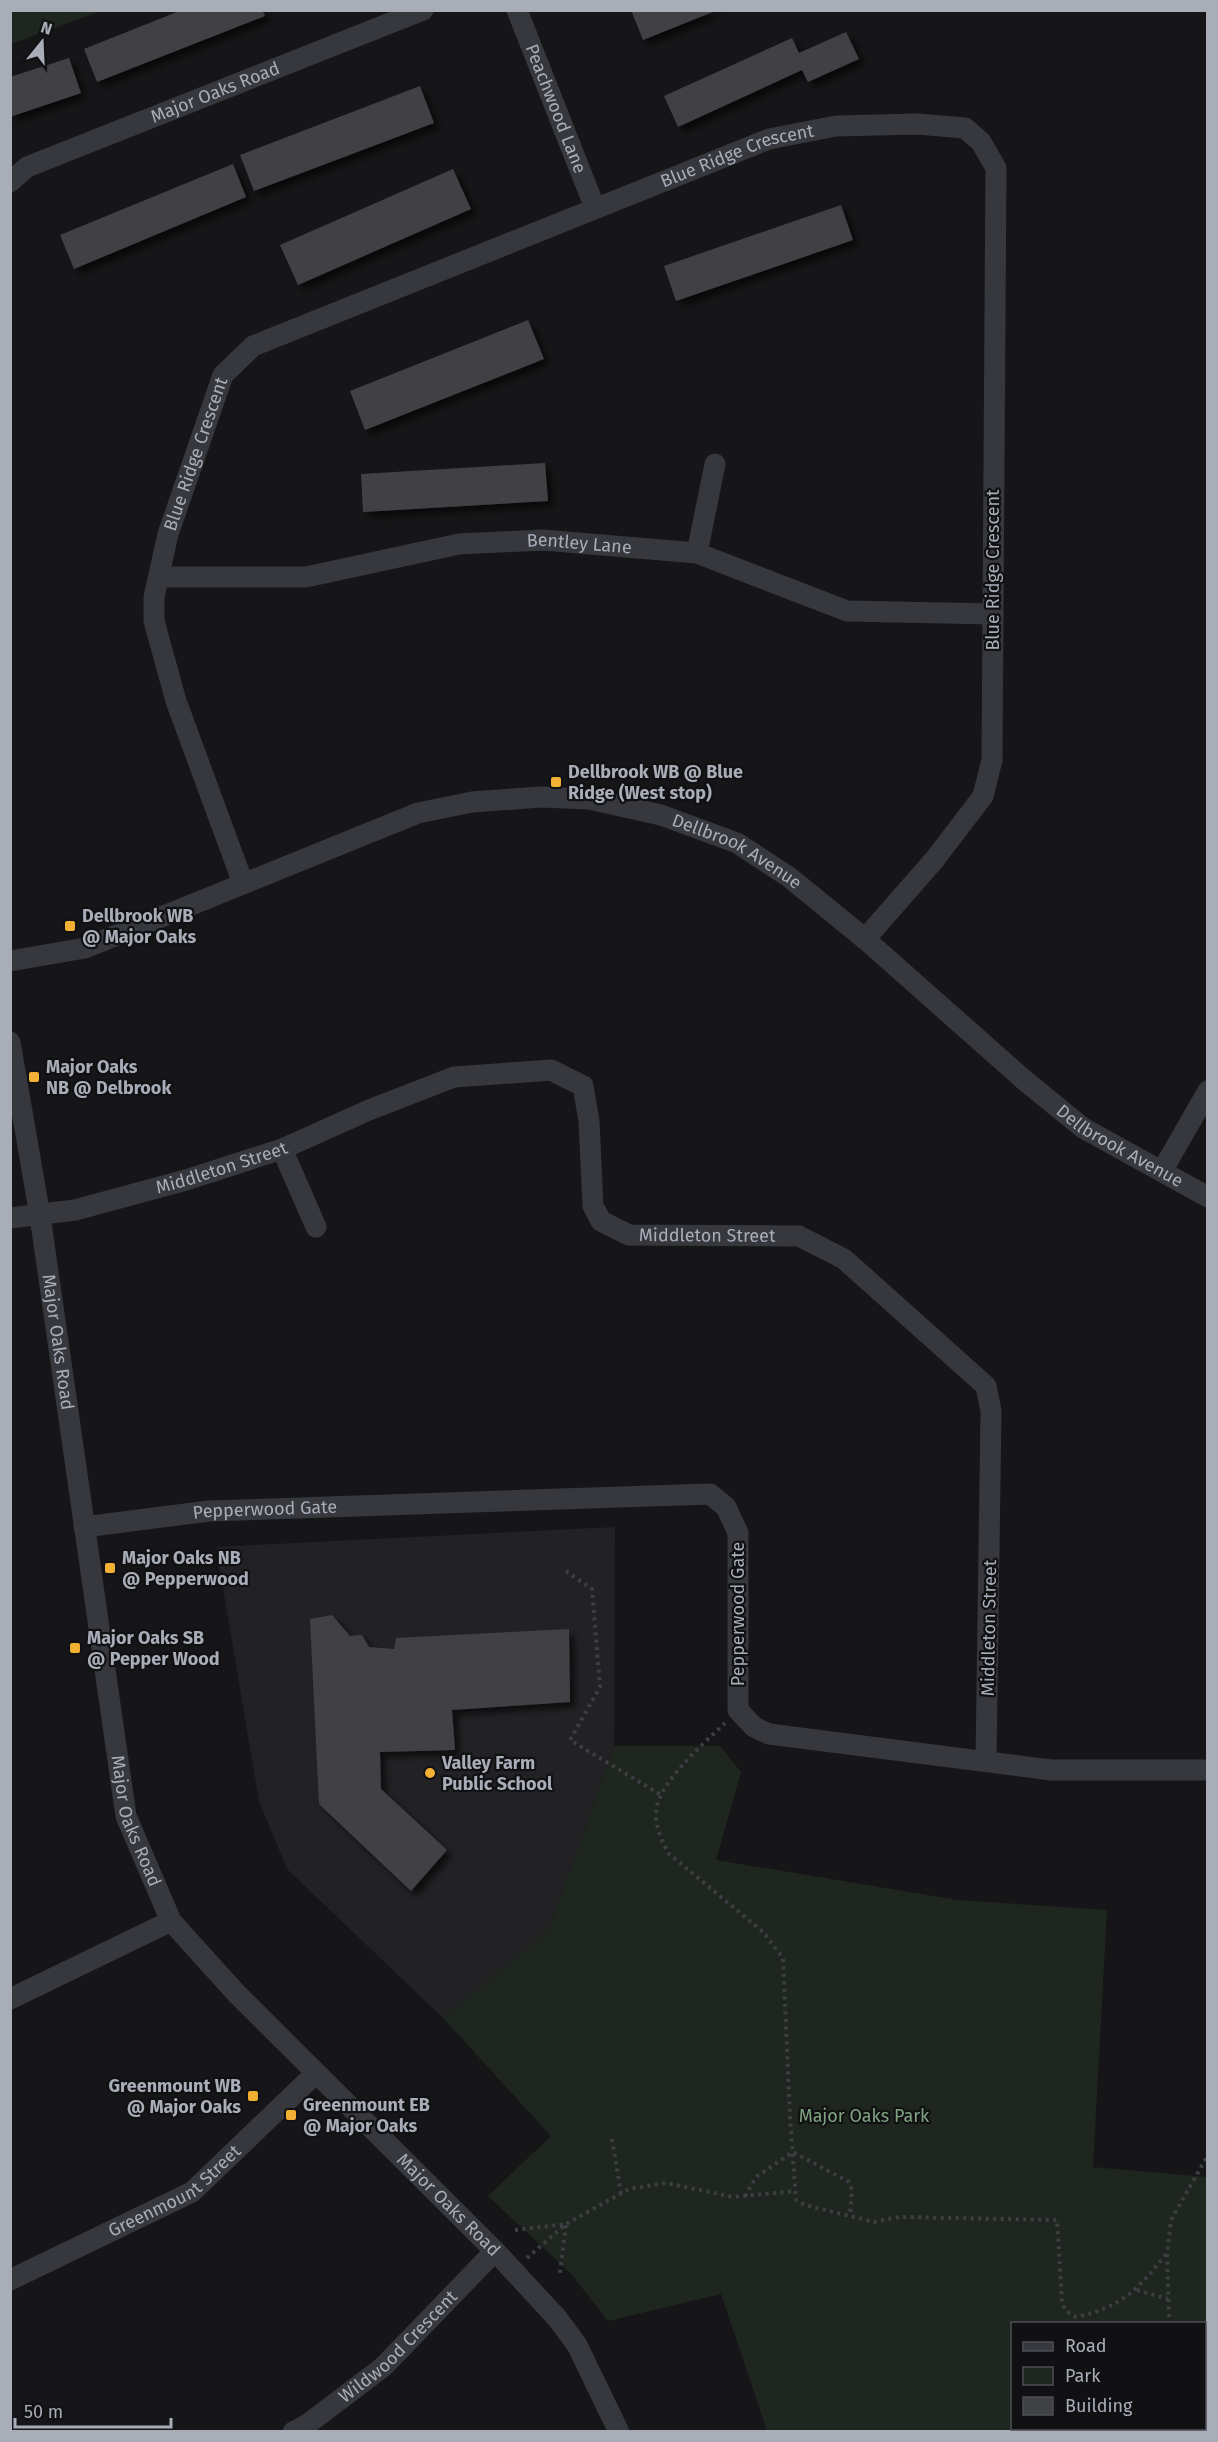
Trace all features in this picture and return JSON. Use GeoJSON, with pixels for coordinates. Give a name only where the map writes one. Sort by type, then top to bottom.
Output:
{"type":"FeatureCollection","features":[{"type":"Feature","properties":{"kind":"street","name":"Major Oaks Road"},"geometry":{"type":"LineString","coordinates":[[10,182],[27,167],[423,10]]}},
{"type":"Feature","properties":{"kind":"street","name":"Peachwood Lane"},"geometry":{"type":"LineString","coordinates":[[517,10],[596,208]]}},
{"type":"Feature","properties":{"kind":"street","name":"Blue Ridge Crescent"},"geometry":{"type":"LineString","coordinates":[[243,883],[176,701],[154,621],[154,597],[168,534],[223,375],[253,346],[769,139],[836,126],[917,124],[965,128],[981,142],[996,168],[992,760],[983,796],[936,859],[865,939]]}},
{"type":"Feature","properties":{"kind":"street"},"geometry":{"type":"LineString","coordinates":[[697,553],[716,464]]}},
{"type":"Feature","properties":{"kind":"street","name":"Bentley Lane"},"geometry":{"type":"LineString","coordinates":[[159,577],[306,577],[459,544],[543,540],[697,553],[847,611],[993,614]]}},
{"type":"Feature","properties":{"kind":"street","name":"Dellbrook Avenue"},"geometry":{"type":"LineString","coordinates":[[10,961],[86,948],[418,813],[472,802],[541,797],[589,799],[661,815],[737,843],[789,877],[865,939],[1023,1079],[1083,1128],[1208,1197]]}},
{"type":"Feature","properties":{"kind":"street","name":"Major Oaks Road"},"geometry":{"type":"LineString","coordinates":[[10,1042],[40,1216],[126,1816],[171,1921],[236,1993],[513,2270],[557,2318],[577,2344],[619,2432]]}},
{"type":"Feature","properties":{"kind":"street","name":"Middleton Street"},"geometry":{"type":"LineString","coordinates":[[10,1218],[75,1210],[186,1180],[282,1149],[369,1110],[454,1077],[551,1070],[583,1086],[590,1121],[593,1206],[601,1221],[628,1235],[799,1236],[844,1259],[986,1386],[991,1411],[986,1761]]}},
{"type":"Feature","properties":{"kind":"street"},"geometry":{"type":"LineString","coordinates":[[1162,1171],[1208,1091]]}},
{"type":"Feature","properties":{"kind":"street"},"geometry":{"type":"LineString","coordinates":[[282,1149],[316,1227]]}},
{"type":"Feature","properties":{"kind":"street","name":"Pepperwood Gate"},"geometry":{"type":"LineString","coordinates":[[84,1527],[209,1511],[710,1494],[726,1507],[738,1533],[738,1710],[754,1727],[770,1734],[1051,1770],[1208,1770]]}},
{"type":"Feature","properties":{"kind":"street"},"geometry":{"type":"LineString","coordinates":[[10,1999],[171,1921]]}},
{"type":"Feature","properties":{"kind":"street","name":"Greenmount Street"},"geometry":{"type":"LineString","coordinates":[[10,2280],[192,2192],[316,2073]]}},
{"type":"Feature","properties":{"kind":"street","name":"Wildwood Crescent"},"geometry":{"type":"LineString","coordinates":[[293,2432],[305,2426],[382,2367],[495,2252]]}},
{"type":"Feature","properties":{"kind":"path"},"geometry":{"type":"LineString","coordinates":[[566,1571],[592,1589],[600,1688],[570,1740],[661,1795]]}},
{"type":"Feature","properties":{"kind":"path"},"geometry":{"type":"LineString","coordinates":[[738,1710],[693,1755],[661,1795],[656,1813],[660,1839],[668,1853],[763,1932],[783,1958],[796,2200],[805,2205],[850,2214],[874,2222],[899,2217],[1056,2220],[1062,2303],[1066,2311],[1076,2317],[1102,2312],[1137,2290],[1167,2253]]}},
{"type":"Feature","properties":{"kind":"path"},"geometry":{"type":"LineString","coordinates":[[612,2139],[621,2194]]}},
{"type":"Feature","properties":{"kind":"path"},"geometry":{"type":"LineString","coordinates":[[745,2196],[756,2177],[793,2152]]}},
{"type":"Feature","properties":{"kind":"path"},"geometry":{"type":"LineString","coordinates":[[793,2152],[849,2182],[852,2190],[850,2214]]}},
{"type":"Feature","properties":{"kind":"path"},"geometry":{"type":"LineString","coordinates":[[1172,2322],[1168,2299],[1167,2253],[1171,2220],[1208,2155]]}},
{"type":"Feature","properties":{"kind":"path"},"geometry":{"type":"LineString","coordinates":[[513,2270],[566,2224],[630,2189],[666,2182],[733,2198],[795,2191]]}},
{"type":"Feature","properties":{"kind":"path"},"geometry":{"type":"LineString","coordinates":[[515,2230],[566,2224]]}},
{"type":"Feature","properties":{"kind":"path"},"geometry":{"type":"LineString","coordinates":[[560,2273],[566,2224]]}},
{"type":"Feature","properties":{"kind":"path"},"geometry":{"type":"LineString","coordinates":[[1137,2290],[1168,2299]]}},
{"type":"Feature","properties":{"kind":"shaded area","name":"Valley Farm Public School"},"geometry":{"type":"Polygon","coordinates":[[[615,1527],[614,1746],[549,1930],[443,2018],[287,1869],[259,1801],[216,1547],[615,1527]]]}},
{"type":"Feature","properties":{"kind":"green space"},"geometry":{"type":"Polygon","coordinates":[[[11,10],[101,10],[101,11],[11,44],[11,10]]]}},
{"type":"Feature","properties":{"kind":"green space","name":"Major Oaks Park"},"geometry":{"type":"Polygon","coordinates":[[[614,1746],[720,1746],[741,1772],[716,1860],[958,1900],[1107,1910],[1093,2167],[1207,2177],[1207,2367],[1206,2322],[1011,2322],[1011,2430],[1180,2431],[767,2431],[721,2294],[608,2321],[572,2275],[488,2196],[551,2136],[443,2018],[549,1930],[614,1746]]]}},
{"type":"Feature","properties":{"kind":"building"},"geometry":{"type":"Polygon","coordinates":[[[182,10],[262,10],[265,16],[97,82],[84,49],[182,10]]]}},
{"type":"Feature","properties":{"kind":"building"},"geometry":{"type":"Polygon","coordinates":[[[631,10],[715,10],[715,11],[643,40],[631,10]]]}},
{"type":"Feature","properties":{"kind":"building"},"geometry":{"type":"Polygon","coordinates":[[[846,32],[859,59],[808,82],[802,70],[678,127],[664,96],[792,38],[799,53],[846,32]]]}},
{"type":"Feature","properties":{"kind":"building"},"geometry":{"type":"Polygon","coordinates":[[[69,58],[81,93],[10,117],[10,77],[69,58]]]}},
{"type":"Feature","properties":{"kind":"building"},"geometry":{"type":"Polygon","coordinates":[[[420,86],[434,123],[254,191],[240,155],[420,86]]]}},
{"type":"Feature","properties":{"kind":"building"},"geometry":{"type":"Polygon","coordinates":[[[233,164],[246,197],[74,269],[60,235],[233,164]]]}},
{"type":"Feature","properties":{"kind":"building"},"geometry":{"type":"Polygon","coordinates":[[[453,169],[471,209],[298,285],[280,245],[453,169]]]}},
{"type":"Feature","properties":{"kind":"building"},"geometry":{"type":"Polygon","coordinates":[[[841,205],[853,240],[676,301],[664,266],[841,205]]]}},
{"type":"Feature","properties":{"kind":"building"},"geometry":{"type":"Polygon","coordinates":[[[528,320],[544,359],[365,430],[350,391],[528,320]]]}},
{"type":"Feature","properties":{"kind":"building"},"geometry":{"type":"Polygon","coordinates":[[[545,463],[548,501],[363,512],[361,474],[545,463]]]}},
{"type":"Feature","properties":{"kind":"building"},"geometry":{"type":"Polygon","coordinates":[[[332,1615],[350,1636],[362,1635],[369,1647],[394,1649],[396,1638],[569,1629],[570,1702],[452,1710],[455,1750],[380,1752],[381,1789],[447,1850],[411,1891],[319,1804],[310,1619],[332,1615]]]}},
{"type":"Feature","properties":{"kind":"place","name":"Dellbrook WB @ Blue Ridge (West stop)"},"geometry":{"type":"Point","coordinates":[556,782]}},
{"type":"Feature","properties":{"kind":"place","name":"Dellbrook WB @ Major Oaks"},"geometry":{"type":"Point","coordinates":[70,926]}},
{"type":"Feature","properties":{"kind":"place","name":"Major Oaks NB @ Delbrook"},"geometry":{"type":"Point","coordinates":[34,1077]}},
{"type":"Feature","properties":{"kind":"place","name":"Major Oaks NB @ Pepperwood"},"geometry":{"type":"Point","coordinates":[110,1568]}},
{"type":"Feature","properties":{"kind":"place","name":"Major Oaks SB @ Pepper Wood"},"geometry":{"type":"Point","coordinates":[75,1648]}},
{"type":"Feature","properties":{"kind":"place","name":"Valley Farm Public School"},"geometry":{"type":"Point","coordinates":[430,1773]}},
{"type":"Feature","properties":{"kind":"place","name":"Greenmount WB @ Major Oaks"},"geometry":{"type":"Point","coordinates":[253,2096]}},
{"type":"Feature","properties":{"kind":"place","name":"Greenmount EB @ Major Oaks"},"geometry":{"type":"Point","coordinates":[291,2115]}}]}
